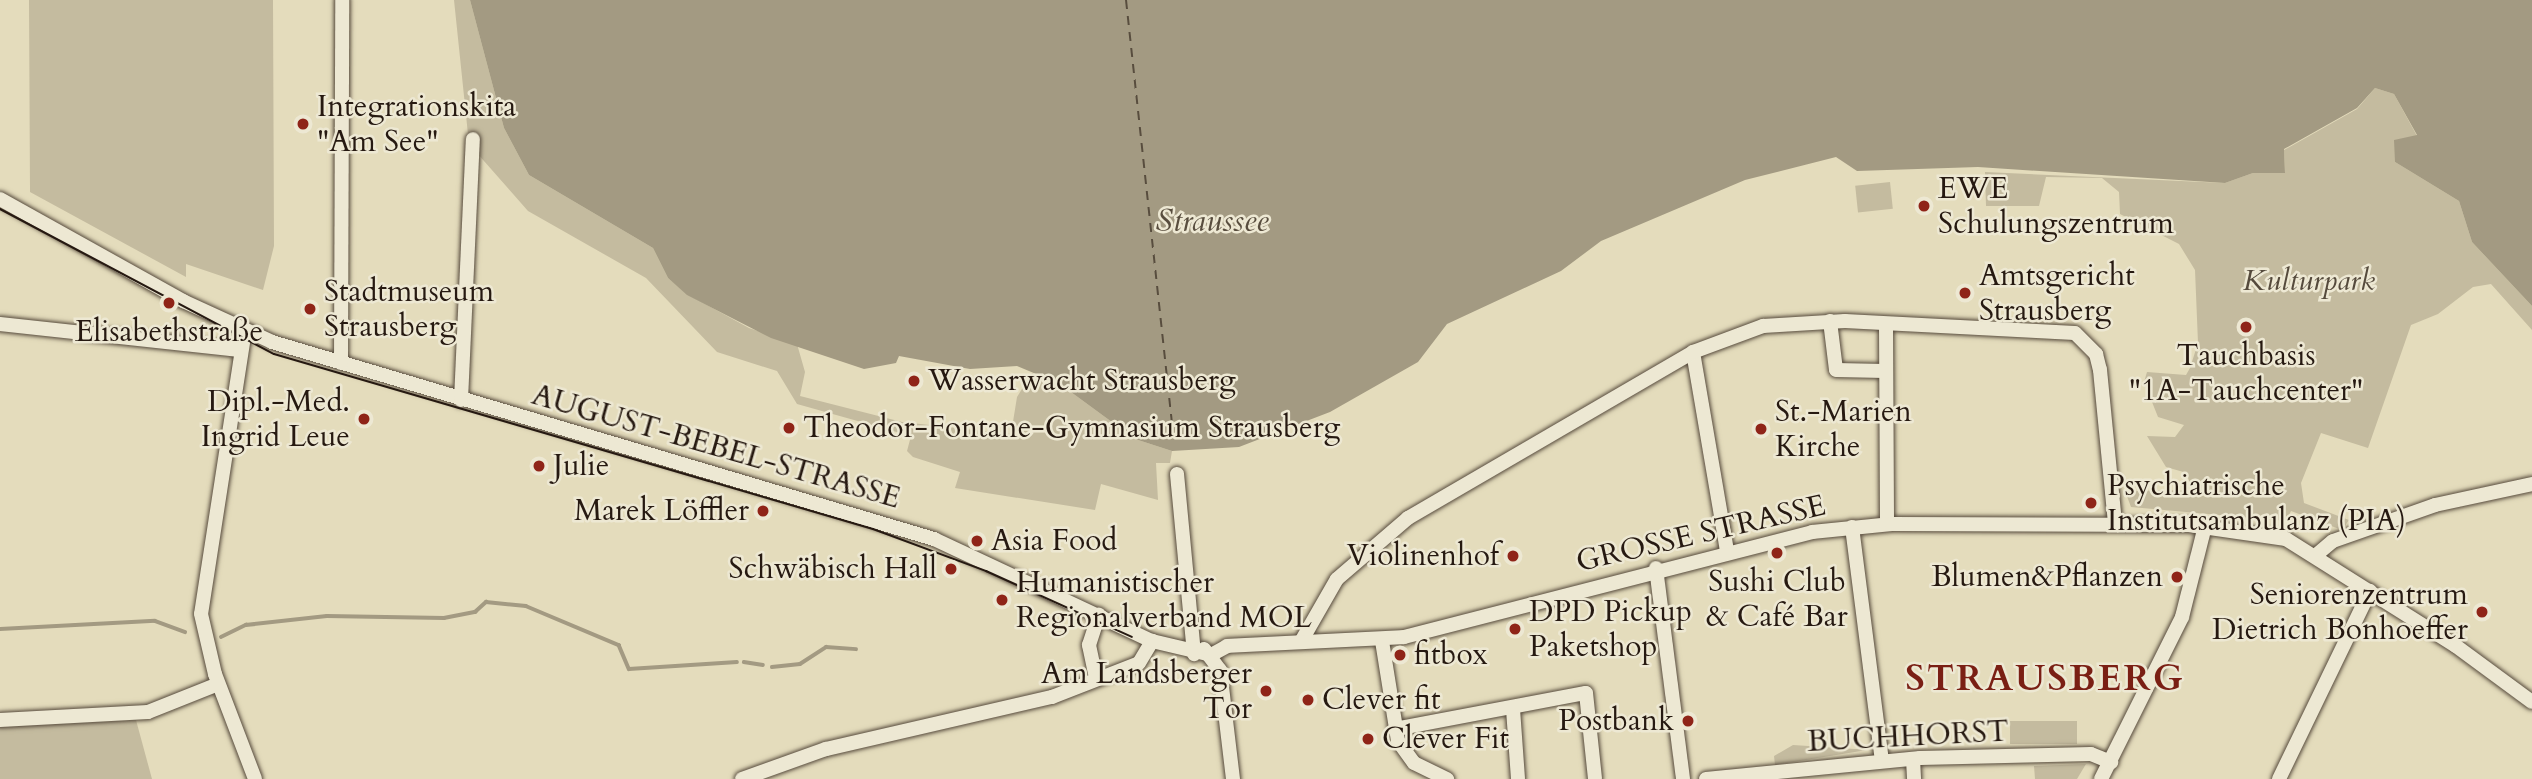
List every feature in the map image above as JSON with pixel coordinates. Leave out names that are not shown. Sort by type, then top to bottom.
[{"type":"street","points":[[341,363],[342,0]]},
{"type":"street","points":[[461,400],[473,139]]},
{"type":"street","name":"AUGUST-BEBEL-STRASSE","points":[[0,199],[245,330],[461,400],[934,539],[1156,642],[1194,649],[1211,656]]},
{"type":"street","points":[[1830,321],[1836,370],[1885,371]]},
{"type":"street","points":[[1303,640],[1331,586],[1408,518],[1693,352],[1763,326],[1845,321],[1886,326],[2045,329],[2085,339],[2096,354],[2103,385],[2115,523]]},
{"type":"street","points":[[0,324],[240,350]]},
{"type":"street","points":[[1886,326],[1887,524]]},
{"type":"street","points":[[245,330],[202,595],[204,636],[218,684],[255,779]]},
{"type":"street","points":[[1693,352],[1718,482],[1727,551]]},
{"type":"street","points":[[1177,474],[1194,649],[1207,667],[1223,705]]},
{"type":"street","points":[[2315,556],[2333,541],[2435,505],[2532,484]]},
{"type":"street","name":"GROSSE STRASSE","points":[[1194,649],[1303,640],[1382,641],[1656,568],[1727,551],[1852,527],[1887,524],[2189,525],[2204,530],[2272,534],[2315,556],[2532,702]]},
{"type":"street","points":[[1852,527],[1882,761]]},
{"type":"street","points":[[2101,779],[2182,617],[2204,530]]},
{"type":"street","points":[[1656,568],[1683,779]]},
{"type":"street","points":[[2279,779],[2370,591]]},
{"type":"street","points":[[1096,678],[1089,645],[1099,615]]},
{"type":"street","points":[[1382,641],[1395,729],[1414,763],[1447,779]]},
{"type":"street","points":[[741,779],[826,749],[1052,697],[1139,663],[1156,642]]},
{"type":"street","name":"GROSSE STRASSE","points":[[1211,656],[1232,646]]},
{"type":"street","points":[[1211,656],[1223,705],[1233,779]]},
{"type":"street","points":[[0,720],[156,711],[218,684]]},
{"type":"street","points":[[1395,729],[1513,709],[1586,693],[1595,779]]},
{"type":"street","points":[[1513,709],[1518,779]]},
{"type":"street","name":"BUCHHORST","points":[[1706,779],[1913,759],[2091,754],[2112,761]]},
{"type":"street","points":[[1913,759],[1914,779]]},
{"type":"green space","points":[[29,0],[273,0],[274,246],[263,290],[186,264],[186,277],[30,192]]},
{"type":"green space","points":[[454,0],[470,0],[504,128],[529,175],[653,248],[668,278],[687,294],[749,328],[797,344],[805,372],[800,396],[902,422],[1011,434],[1017,397],[1032,373],[1060,384],[1135,439],[1172,451],[1170,463],[1156,463],[1158,500],[1101,484],[1095,510],[955,488],[960,472],[913,457],[907,451],[911,436],[797,404],[777,371],[717,352],[646,278],[528,211],[469,144]]},
{"type":"green space","name":"Kulturpark","points":[[2375,88],[2394,94],[2417,136],[2395,162],[2459,201],[2472,242],[2532,306],[2532,330],[2491,284],[2473,287],[2438,314],[2411,325],[2368,448],[2321,433],[2301,483],[2304,503],[2349,520],[2342,530],[2291,511],[2286,521],[2131,507],[2125,491],[2191,490],[2187,473],[2166,467],[2147,436],[2175,437],[2184,425],[2158,417],[2144,382],[2147,372],[2186,375],[2190,368],[2198,343],[2195,270],[2179,244],[2120,214],[2119,192],[2102,178],[2046,177],[2039,206],[1986,206],[1985,172],[2225,183],[2253,173],[2285,172],[2284,150],[2357,109]]},
{"type":"green space","points":[[1890,182],[1893,209],[1858,213],[1855,186]]},
{"type":"green space","points":[[136,720],[152,779],[0,779],[0,727]]},
{"type":"green space","points":[[2010,721],[2077,721],[2077,744],[2010,744]]},
{"type":"green space","points":[[1793,745],[1873,749],[1775,765],[1774,756]]},
{"type":"green space","points":[[2086,764],[2077,779],[2035,779],[2034,766]]},
{"type":"water","name":"Straussee","points":[[470,0],[2532,0],[2532,306],[2472,242],[2459,201],[2395,162],[2394,140],[2417,135],[2394,94],[2375,88],[2357,108],[2284,149],[2285,173],[2253,173],[2225,183],[1978,167],[1857,171],[1836,157],[1745,180],[1601,241],[1561,271],[1447,324],[1418,362],[1330,412],[1239,447],[1172,451],[1135,439],[1060,384],[1017,366],[970,369],[899,356],[896,363],[864,369],[771,338],[687,295],[668,278],[653,248],[529,175],[504,128]]},
{"type":"waterway","points":[[221,637],[246,625],[327,616],[444,618],[475,612],[486,602],[526,606],[619,645],[629,669],[737,662]]},
{"type":"waterway","points":[[0,629],[155,621],[185,632]]},
{"type":"waterway","points":[[772,667],[800,664],[826,647],[856,649]]},
{"type":"waterway","points":[[744,662],[763,665]]},
{"type":"ferry route","points":[[1126,0],[1172,426]]},
{"type":"tram line","points":[[0,209],[274,354],[873,529],[986,571],[1132,637]]},
{"type":"place","name":"Integrationskita \"Am See\"","points":[[303,124]]},
{"type":"place","name":"EWE Schulungszentrum","points":[[1924,206]]},
{"type":"place","name":"Amtsgericht Strausberg","points":[[1965,293]]},
{"type":"place","name":"Elisabethstraße","points":[[169,303]]},
{"type":"place","name":"Stadtmuseum Strausberg","points":[[310,309]]},
{"type":"place","name":"Tauchbasis \"1A-Tauchcenter\"","points":[[2246,327]]},
{"type":"place","name":"Wasserwacht Strausberg","points":[[914,381]]},
{"type":"place","name":"Dipl.-Med. Ingrid Leue","points":[[364,419]]},
{"type":"place","name":"Theodor-Fontane-Gymnasium Strausberg","points":[[789,428]]},
{"type":"place","name":"St.-Marien Kirche","points":[[1761,429]]},
{"type":"place","name":"Julie","points":[[539,466]]},
{"type":"place","name":"Psychiatrische Institutsambulanz (PIA)","points":[[2091,503]]},
{"type":"place","name":"Marek Löffler","points":[[763,511]]},
{"type":"place","name":"Asia Food","points":[[977,541]]},
{"type":"place","name":"Sushi Club & Café Bar","points":[[1777,553]]},
{"type":"place","name":"Violinenhof","points":[[1513,556]]},
{"type":"place","name":"Schwäbisch Hall","points":[[951,569]]},
{"type":"place","name":"Blumen&Pflanzen","points":[[2177,577]]},
{"type":"place","name":"Humanistischer Regionalverband MOL","points":[[1002,600]]},
{"type":"place","name":"Seniorenzentrum Dietrich Bonhoeffer","points":[[2482,612]]},
{"type":"place","name":"DPD Pickup Paketshop","points":[[1515,629]]},
{"type":"place","name":"fitbox","points":[[1400,655]]},
{"type":"place","name":"Am Landsberger Tor","points":[[1266,691]]},
{"type":"place","name":"Clever fit","points":[[1308,700]]},
{"type":"place","name":"Postbank","points":[[1688,721]]},
{"type":"place","name":"Clever Fit","points":[[1368,739]]},
{"type":"district","name":"STRAUSBERG","points":[[2045,678]]}]
